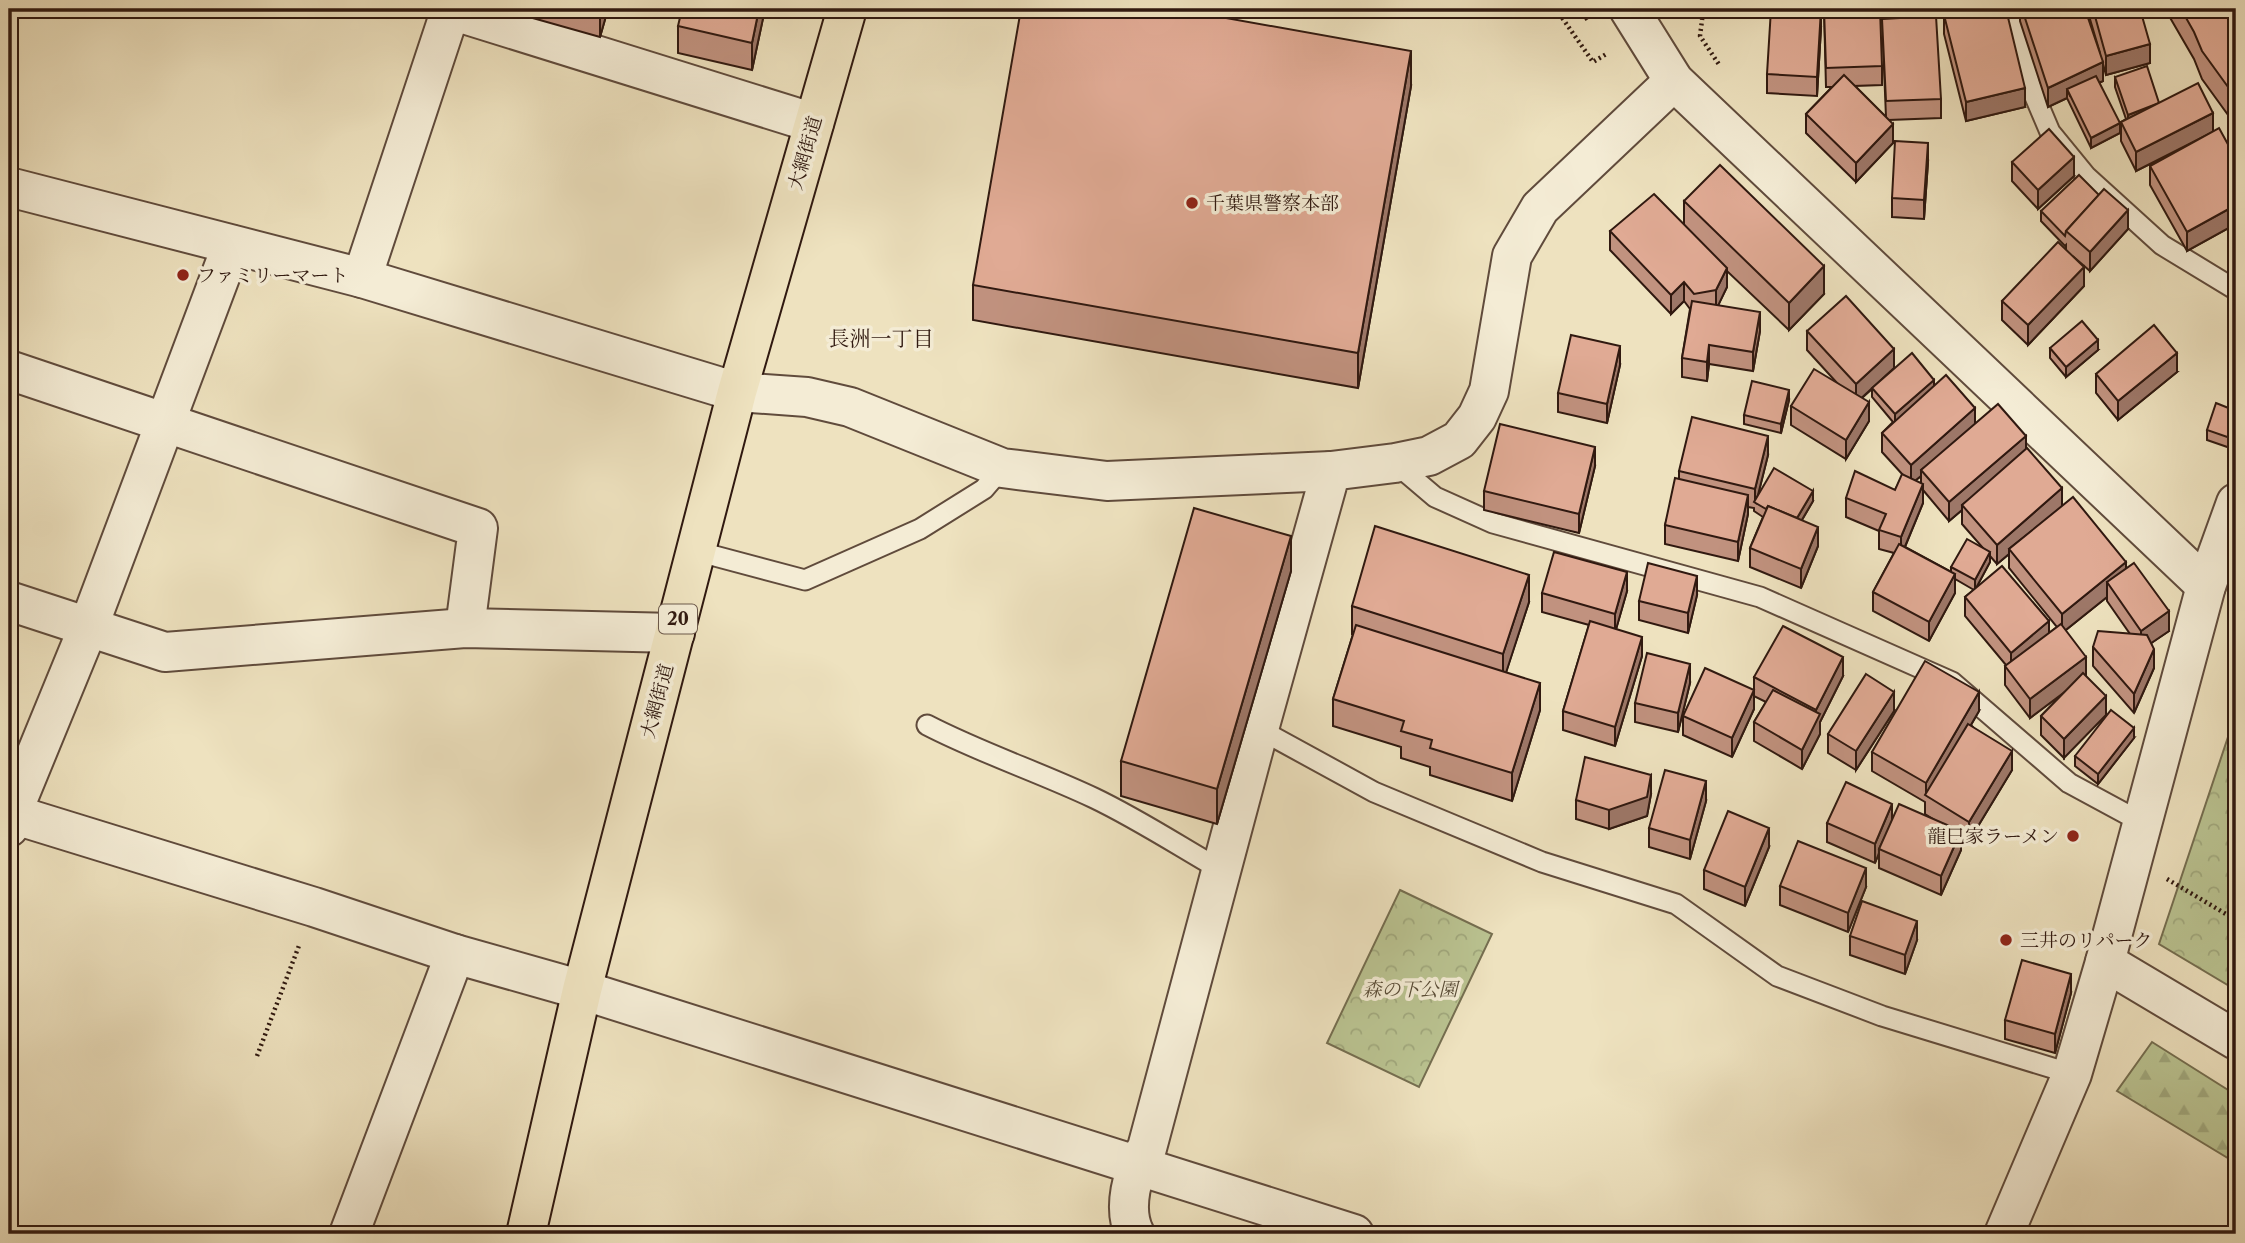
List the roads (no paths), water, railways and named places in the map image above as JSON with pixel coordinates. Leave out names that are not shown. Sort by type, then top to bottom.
[{"type":"main road","name":"大網街道","points":[[526,1234],[582,990],[737,392],[847,9]]},
{"type":"street","points":[[362,278],[450,9],[814,123]]},
{"type":"street","points":[[1629,9],[1674,82],[2206,586]]},
{"type":"street","points":[[9,187],[362,278],[737,392],[807,397],[850,407],[1002,468],[1107,481],[1331,471],[1429,456],[1459,440],[1477,417],[1489,391],[1513,256],[1540,208],[1674,82]]},
{"type":"street","points":[[232,245],[88,628],[10,818],[314,906],[455,954],[582,990],[1354,1234]]},
{"type":"street","points":[[9,370],[478,528],[465,628]]},
{"type":"street","points":[[1135,1234],[1130,1226],[1130,1195],[1136,1165],[1147,1148],[1331,471]]},
{"type":"street","points":[[2004,1234],[2072,1074],[2105,962],[2206,586],[2236,503]]},
{"type":"street","points":[[9,601],[165,652],[465,628],[675,633]]},
{"type":"street","points":[[349,1234],[455,954]]},
{"type":"street","points":[[2105,962],[2236,1040]]},
{"type":"lane","points":[[2012,9],[2030,85],[2050,132],[2086,176],[2162,245],[2236,290]]},
{"type":"lane","points":[[1395,463],[1435,497],[1493,523],[1760,597],[1952,682],[2138,841]]},
{"type":"lane","points":[[696,551],[805,580],[920,529],[984,489],[1002,468]]},
{"type":"lane","points":[[927,725],[970,747],[1096,799],[1221,870]]},
{"type":"lane","points":[[1259,729],[1374,792],[1542,862],[1676,904],[1777,976],[1882,1016],[2072,1074]]},
{"type":"place","name":"千葉県警察本部","points":[[1192,203]]},
{"type":"place","name":"ファミリーマート","points":[[183,275]]},
{"type":"place","name":"龍巳家ラーメン","points":[[2073,836]]},
{"type":"place","name":"三井のリパーク","points":[[2006,940]]},
{"type":"district","name":"長洲一丁目","points":[[881,338]]},
{"type":"park label","name":"森の下公園","points":[[1410,989]]}]
